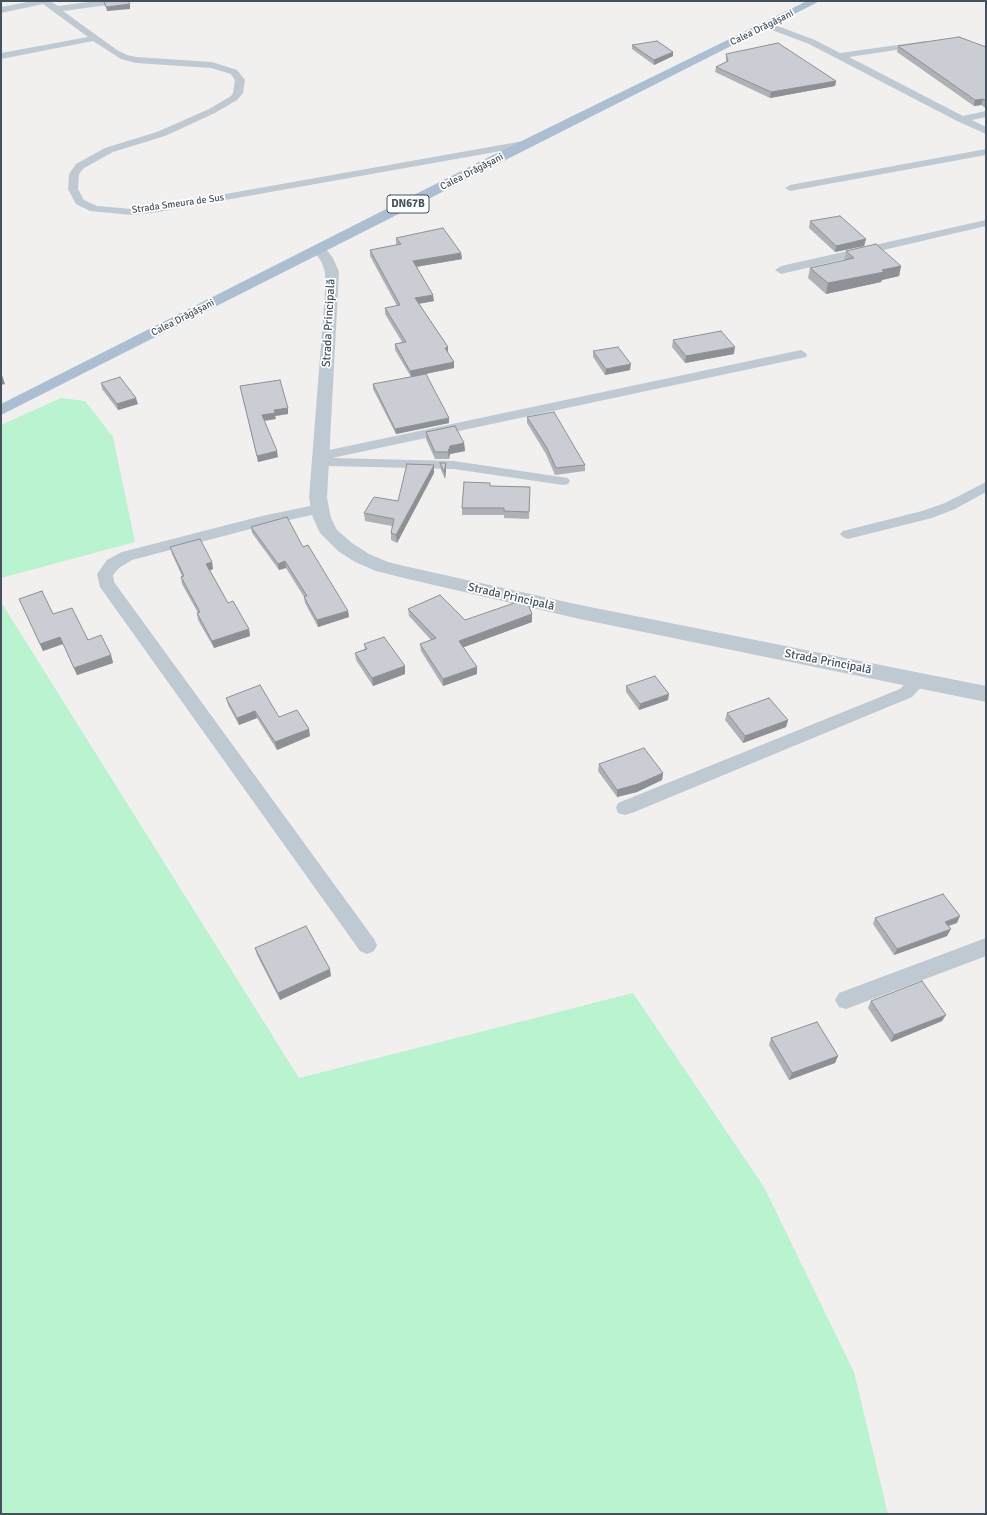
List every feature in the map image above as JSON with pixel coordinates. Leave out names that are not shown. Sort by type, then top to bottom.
[{"type":"main road","name":"Calea Drăgășani","points":[[1,410],[529,143],[815,1]]},
{"type":"street","points":[[1,10],[45,1]]},
{"type":"street","name":"Strada Smeura de Sus","points":[[45,1],[114,52],[136,60],[192,63],[223,68],[234,72],[240,80],[241,87],[234,98],[191,122],[162,134],[109,150],[80,166],[74,174],[73,189],[80,202],[94,209],[132,212],[158,209],[529,143]]},
{"type":"street","points":[[56,9],[115,1]]},
{"type":"street","points":[[767,25],[812,42],[986,131]]},
{"type":"street","points":[[1,56],[95,38]]},
{"type":"street","points":[[838,56],[933,41]]},
{"type":"street","points":[[961,119],[986,114]]},
{"type":"street","points":[[790,188],[986,152]]},
{"type":"street","points":[[781,270],[986,223]]},
{"type":"street","name":"Strada Principală","points":[[319,249],[328,261],[332,272],[332,293],[319,459],[318,498],[320,509],[329,533],[345,547],[362,558],[383,567],[580,612],[986,694]]},
{"type":"street","points":[[319,459],[801,354]]},
{"type":"street","points":[[319,459],[454,466],[563,481]]},
{"type":"street","points":[[848,534],[927,515],[950,506],[986,486]]},
{"type":"street","points":[[320,509],[262,521],[127,556],[113,564],[105,574],[106,583],[367,945]]},
{"type":"street","points":[[625,808],[906,693],[918,680]]},
{"type":"street","points":[[846,1000],[986,947]]},
{"type":"green space","points":[[61,398],[85,401],[113,437],[135,542],[1,578],[1,425]]},
{"type":"green space","points":[[1,602],[299,1078],[633,993],[764,1187],[854,1372],[888,1514],[1,1514]]},
{"type":"building","points":[[128,1],[130,4],[106,7],[104,2]]},
{"type":"building","points":[[959,37],[986,47],[986,101],[983,99],[975,100],[898,46]]},
{"type":"building","points":[[657,41],[673,52],[654,60],[632,45]]},
{"type":"building","points":[[778,43],[836,81],[771,92],[716,67],[728,61],[726,54]]},
{"type":"building","points":[[840,216],[866,239],[836,246],[810,221]]},
{"type":"building","points":[[443,228],[461,253],[413,261],[433,295],[415,298],[448,347],[445,348],[454,362],[410,371],[395,344],[406,342],[385,308],[400,305],[370,250],[401,244],[396,238]]},
{"type":"building","points":[[876,244],[901,266],[882,270],[884,272],[828,283],[810,268],[854,258],[846,251]]},
{"type":"building","points":[[721,331],[735,347],[686,356],[673,340]]},
{"type":"building","points":[[618,347],[631,364],[606,369],[593,351]]},
{"type":"building","points":[[426,374],[449,418],[395,429],[373,384]]},
{"type":"building","points":[[120,377],[136,398],[117,404],[101,383]]},
{"type":"building","points":[[280,380],[288,408],[274,410],[275,413],[262,415],[277,451],[257,456],[240,386]]},
{"type":"building","points":[[554,412],[585,465],[556,468],[547,448],[527,417]]},
{"type":"building","points":[[455,426],[464,443],[450,446],[448,452],[435,452],[426,432]]},
{"type":"building","points":[[440,463],[446,463],[444,472]]},
{"type":"building","points":[[407,464],[434,465],[396,535],[391,533],[394,519],[364,513],[374,497],[398,501]]},
{"type":"building","points":[[464,482],[490,483],[490,486],[530,487],[529,512],[504,511],[504,508],[462,508]]},
{"type":"building","points":[[287,517],[303,547],[308,545],[348,611],[317,620],[304,597],[307,596],[285,561],[278,564],[251,527]]},
{"type":"building","points":[[200,539],[212,562],[206,564],[228,603],[233,601],[249,629],[212,641],[197,613],[200,612],[181,577],[184,576],[170,547]]},
{"type":"building","points":[[42,591],[53,614],[72,608],[88,640],[101,635],[111,655],[74,668],[60,637],[40,644],[19,599]]},
{"type":"building","points":[[440,595],[465,620],[523,600],[527,601],[532,614],[459,641],[477,667],[443,679],[420,644],[436,638],[408,609]]},
{"type":"building","points":[[384,637],[405,666],[372,678],[355,653],[367,649],[364,644]]},
{"type":"building","points":[[655,676],[669,694],[640,704],[626,686]]},
{"type":"building","points":[[260,685],[279,717],[297,710],[309,729],[275,742],[255,711],[237,718],[226,698]]},
{"type":"building","points":[[769,698],[788,720],[745,736],[727,713]]},
{"type":"building","points":[[644,748],[663,773],[638,784],[617,790],[599,764]]},
{"type":"building","points":[[943,894],[960,916],[945,922],[951,929],[897,949],[875,918]]},
{"type":"building","points":[[306,926],[330,969],[278,993],[255,948]]},
{"type":"building","points":[[922,981],[946,1015],[894,1035],[871,1001]]},
{"type":"building","points":[[817,1022],[838,1056],[792,1073],[771,1038]]}]
